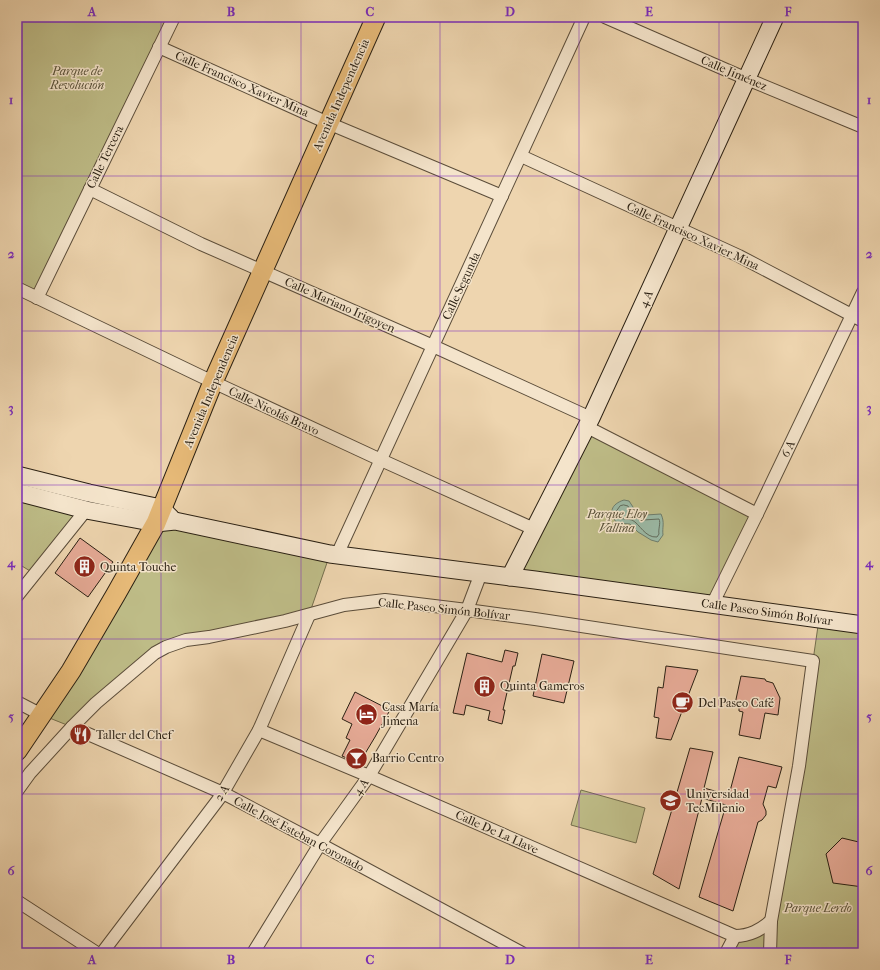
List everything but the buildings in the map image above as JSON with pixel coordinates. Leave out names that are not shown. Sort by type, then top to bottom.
[{"type":"main road","name":"Avenida Independencia","points":[[17,750],[75,664],[164,517],[214,382],[376,17]]},
{"type":"main road","name":"4 A","points":[[510,577],[589,422],[775,17]]},
{"type":"main road","name":"Calle Paseo Simón Bolívar","points":[[17,475],[89,493],[164,517],[337,555],[863,625]]},
{"type":"main road","name":"Calle Paseo Simón Bolívar","points":[[17,492],[86,510],[164,517]]},
{"type":"street","name":"Calle Tercera","points":[[37,298],[174,17]]},
{"type":"street","name":"Calle Segunda","points":[[337,555],[584,17]]},
{"type":"street","name":"Calle Jiménez","points":[[605,17],[747,79],[863,127]]},
{"type":"street","name":"Calle Francisco Xavier Mina","points":[[159,47],[328,123],[502,196]]},
{"type":"street","name":"Calle Francisco Xavier Mina","points":[[521,156],[739,256],[863,321]]},
{"type":"street","name":"Calle Mariano Irigoyen","points":[[90,189],[201,244],[433,346],[589,422],[757,514]]},
{"type":"street","name":"Calle Nicolás Bravo","points":[[17,288],[381,460],[534,529]]},
{"type":"street","name":"6 A","points":[[712,605],[863,292]]},
{"type":"street","points":[[17,596],[86,510]]},
{"type":"street","name":"4 A","points":[[253,953],[320,844],[369,776],[467,610],[481,573]]},
{"type":"street","name":"Calle Paseo Simón Bolívar","points":[[17,791],[30,773],[72,727],[155,653],[166,647],[186,640],[209,637],[285,621],[344,605],[385,600],[542,620],[813,662],[799,766],[771,921]]},
{"type":"street","name":"2 A","points":[[102,953],[223,793],[258,730],[308,615]]},
{"type":"street","points":[[17,702],[42,715]]},
{"type":"street","name":"Calle José Esteban Coronado","points":[[72,727],[223,793],[522,953]]},
{"type":"street","name":"Calle De La Llave","points":[[258,730],[369,776],[735,936]]},
{"type":"street","points":[[17,901],[97,953]]},
{"type":"street","points":[[726,953],[735,936],[750,934],[759,930],[771,921]]},
{"type":"street","points":[[770,953],[771,921]]},
{"type":"green space","name":"Parque de Revolución","points":[[17,17],[173,17],[37,298],[17,288]]},
{"type":"green space","name":"Parque Eloy Vallina","points":[[587,427],[757,514],[712,605],[510,577]]},
{"type":"green space","points":[[17,492],[86,510],[35,574],[17,563]]},
{"type":"green space","points":[[156,523],[330,554],[309,615],[169,646],[72,727],[42,715]]},
{"type":"green space","name":"Parque Lerdo","points":[[819,619],[863,625],[863,953],[726,953],[735,936],[771,921],[794,792]]},
{"type":"green space","points":[[581,790],[645,808],[636,843],[571,825]]},
{"type":"water","points":[[624,500],[629,501],[635,513],[643,516],[661,514],[663,522],[663,535],[658,542],[651,540],[638,532],[630,524],[617,523],[612,516],[612,509],[616,504]]},
{"type":"place","name":"Quinta Touche","points":[[84,567]]},
{"type":"place","name":"Quinta Gameros","points":[[484,686]]},
{"type":"place","name":"Del Paseo Café","points":[[682,703]]},
{"type":"place","name":"Casa María Jimena","points":[[366,714]]},
{"type":"place","name":"Taller del Chef","points":[[80,735]]},
{"type":"place","name":"Barrio Centro","points":[[356,758]]},
{"type":"place","name":"Universidad TecMilenio","points":[[671,801]]}]
